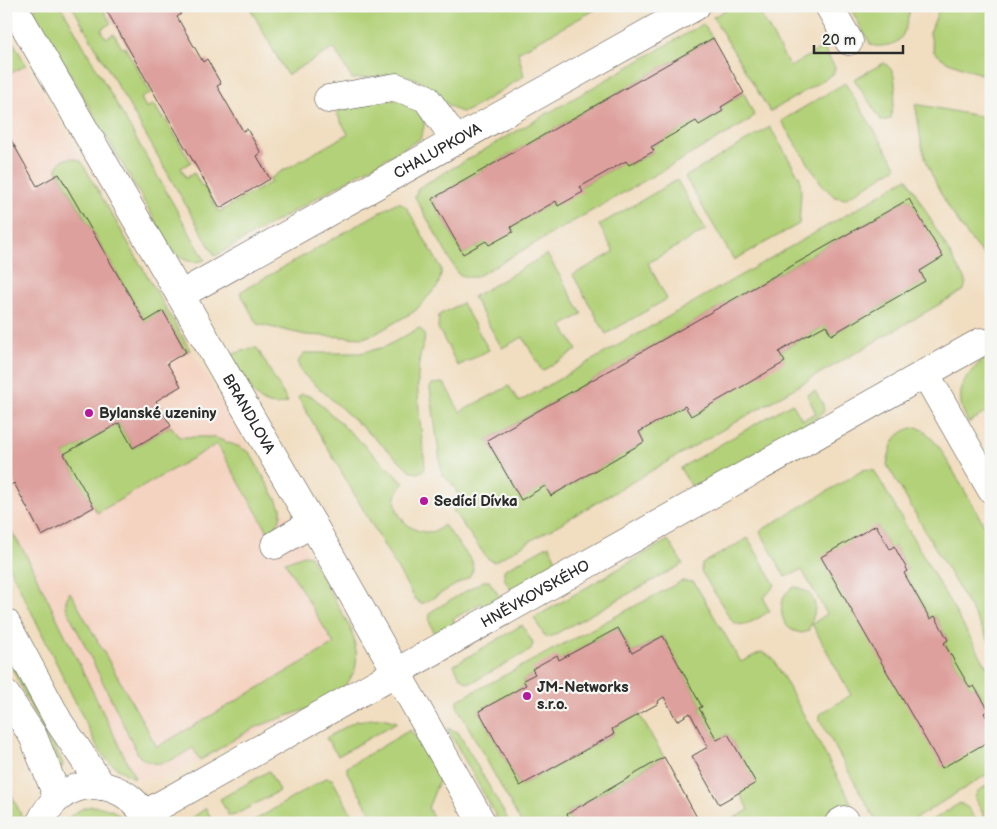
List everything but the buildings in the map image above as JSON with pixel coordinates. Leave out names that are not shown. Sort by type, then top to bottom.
[{"type":"street","name":"BRANDLOVA","points":[[12,6],[312,523],[482,823]]},
{"type":"street","name":"CHALUPKOVA","points":[[180,295],[696,6]]},
{"type":"street","points":[[829,6],[849,41]]},
{"type":"street","points":[[328,99],[396,87],[426,98],[456,140]]},
{"type":"street","name":"HNĚVKOVSKÉHO","points":[[147,818],[396,672],[981,342]]},
{"type":"street","points":[[925,373],[991,489]]},
{"type":"street","points":[[275,545],[312,523]]},
{"type":"street","points":[[6,623],[59,722],[102,786]]},
{"type":"street","points":[[6,695],[33,736],[58,798]]},
{"type":"street","points":[[40,823],[46,810],[58,798],[72,790],[87,786],[102,786],[115,789],[127,795],[137,803],[147,818]]},
{"type":"shaded area","points":[[6,30],[310,556],[351,629],[355,642],[356,657],[353,674],[319,704],[224,747],[173,775],[163,778],[135,778],[26,555],[6,523]]},
{"type":"green space","points":[[39,6],[61,6],[205,260],[189,261],[174,253],[33,10]]},
{"type":"green space","points":[[72,6],[101,6],[111,23],[101,29],[106,38],[114,34],[122,48],[125,47],[151,93],[141,98],[146,108],[154,104],[191,162],[181,168],[186,178],[194,173],[219,212],[271,182],[270,179],[277,174],[348,134],[336,112],[382,99],[412,102],[424,123],[420,139],[215,256]]},
{"type":"green space","points":[[249,6],[602,6],[518,52],[524,76],[473,108],[462,112],[451,107],[424,84],[411,77],[390,75],[352,79],[334,48],[287,75]]},
{"type":"green space","points":[[733,6],[756,6],[790,67],[820,49],[825,50],[835,68],[833,74],[770,112],[713,17]]},
{"type":"green space","points":[[849,6],[911,6],[905,30],[899,40],[888,45],[877,46],[871,45]]},
{"type":"green space","points":[[940,6],[991,6],[991,78],[946,61],[934,52],[930,33]]},
{"type":"green space","points":[[703,24],[713,38],[432,199],[463,254],[626,161],[629,165],[653,152],[651,147],[696,121],[699,125],[723,111],[721,107],[744,93],[754,115],[749,121],[476,277],[458,274],[415,197],[418,188]]},
{"type":"green space","points":[[10,36],[26,65],[6,76],[6,38]]},
{"type":"green space","points":[[884,63],[893,73],[895,88],[891,118],[881,120],[854,79]]},
{"type":"green space","points":[[845,83],[897,167],[845,199],[835,197],[823,186],[781,121]]},
{"type":"green space","points":[[915,104],[989,118],[991,124],[991,262],[961,226],[935,182],[922,148]]},
{"type":"green space","points":[[770,127],[800,178],[799,224],[734,260],[685,177]]},
{"type":"green space","points":[[72,158],[81,161],[190,350],[186,352],[163,311],[145,322],[57,170],[58,164]]},
{"type":"green space","points":[[907,178],[966,282],[964,290],[494,562],[487,558],[453,511],[458,501],[458,496],[454,486],[442,475],[430,388],[432,384],[444,383],[460,412],[509,386],[519,402],[853,211]],"holes":[[[909,199],[942,257],[920,271],[925,281],[831,335],[826,325],[779,352],[784,361],[691,416],[685,406],[639,432],[644,442],[551,496],[545,486],[521,499],[487,440]]]},
{"type":"green space","points":[[677,180],[706,230],[648,263],[667,299],[606,334],[573,275],[614,252],[599,225]]},
{"type":"green space","points":[[396,203],[401,203],[407,208],[441,268],[438,286],[415,311],[375,334],[363,338],[306,335],[257,324],[240,292]]},
{"type":"green space","points":[[547,254],[582,314],[562,326],[577,350],[542,371],[523,337],[502,348],[473,297]]},
{"type":"green space","points":[[462,303],[489,350],[458,366],[438,328],[439,315]]},
{"type":"green space","points":[[419,328],[424,333],[419,365],[418,394],[425,467],[423,471],[417,473],[412,472],[300,371],[298,362],[304,353],[360,353],[385,347]]},
{"type":"green space","points":[[251,348],[257,348],[288,402],[277,405],[268,404],[252,392],[231,355]]},
{"type":"green space","points":[[991,354],[991,409],[968,423],[961,403],[962,387],[973,369]]},
{"type":"green space","points":[[815,391],[823,404],[824,411],[817,418],[694,488],[691,486],[680,468],[792,403],[802,420],[816,413],[807,395]]},
{"type":"green space","points":[[302,394],[313,397],[404,483],[397,493],[396,503],[398,512],[403,520],[418,531],[436,530],[444,525],[472,561],[473,570],[469,577],[426,602],[421,604],[415,599],[298,397]]},
{"type":"green space","points":[[119,423],[133,448],[171,426],[179,437],[213,437],[240,447],[250,453],[281,508],[281,516],[278,522],[268,532],[217,444],[97,513],[64,454]]},
{"type":"green space","points":[[917,427],[925,431],[940,448],[991,537],[991,644],[887,465],[894,440],[903,432]]},
{"type":"green space","points":[[865,469],[874,470],[991,674],[991,724],[984,713],[988,710],[975,686],[970,688],[944,643],[948,640],[935,616],[930,619],[904,573],[908,570],[895,546],[890,549],[877,526],[822,557],[991,740],[991,772],[908,823],[877,823],[820,720],[820,714],[851,695],[812,624],[827,614],[802,570],[785,577],[760,531]]},
{"type":"green space","points":[[6,523],[26,555],[135,778],[113,765],[104,757],[97,746],[6,560]]},
{"type":"green space","points":[[748,538],[775,585],[764,598],[770,611],[746,624],[736,624],[732,621],[701,571],[702,564]]},
{"type":"green space","points":[[668,540],[683,564],[548,638],[544,635],[534,618]]},
{"type":"green space","points":[[549,545],[558,564],[557,567],[513,593],[504,578],[504,570]]},
{"type":"green space","points":[[304,555],[310,556],[351,629],[356,663],[353,674],[345,685],[335,694],[310,708],[257,727],[200,760],[193,748],[173,759],[160,763],[146,761],[139,756],[66,607],[66,600],[70,592],[157,747],[334,644],[285,562]]},
{"type":"green space","points":[[483,581],[489,581],[502,600],[484,609],[481,603],[453,619],[456,626],[436,635],[429,621],[432,611]]},
{"type":"green space","points":[[682,581],[694,582],[741,662],[761,652],[774,660],[851,802],[815,823],[730,823],[729,821],[749,810],[739,792],[755,782],[728,734],[717,740],[699,708],[702,707],[663,636],[632,653],[618,628],[559,660],[557,656],[535,674],[523,680],[526,685],[479,711],[520,786],[614,734],[612,729],[639,714],[664,757],[567,813],[572,823],[521,823],[457,706],[458,700]]},
{"type":"green space","points":[[796,587],[810,595],[815,605],[815,611],[808,631],[802,633],[788,627],[782,617],[781,610],[786,593]]},
{"type":"green space","points":[[522,625],[533,643],[531,650],[471,683],[463,679],[454,665]]},
{"type":"green space","points":[[6,642],[63,764],[62,768],[59,766],[6,655]]},
{"type":"green space","points":[[382,718],[397,722],[338,756],[326,738],[356,721]]},
{"type":"green space","points":[[447,728],[458,732],[510,823],[500,823]]},
{"type":"green space","points":[[410,730],[418,739],[440,778],[428,808],[436,823],[376,823],[347,772],[347,767]]},
{"type":"green space","points":[[269,771],[279,791],[235,815],[229,816],[220,799]]},
{"type":"green space","points":[[326,778],[332,779],[352,815],[352,818],[345,823],[250,823]]},
{"type":"green space","points":[[6,783],[24,821],[24,823],[6,823]]},
{"type":"green space","points":[[991,784],[991,823],[988,823],[975,796],[978,791]]},
{"type":"green space","points":[[960,803],[968,808],[978,823],[972,821],[969,823],[928,823]]},
{"type":"green space","points":[[91,806],[111,810],[126,823],[64,823],[76,812]]},
{"type":"green space","points":[[206,808],[213,823],[185,823]]},
{"type":"place","name":"Bylanské uzeniny","points":[[89,413]]},
{"type":"place","name":"Sedící Dívka","points":[[424,501]]},
{"type":"place","name":"JM-Networks s.r.o.","points":[[527,696]]}]
